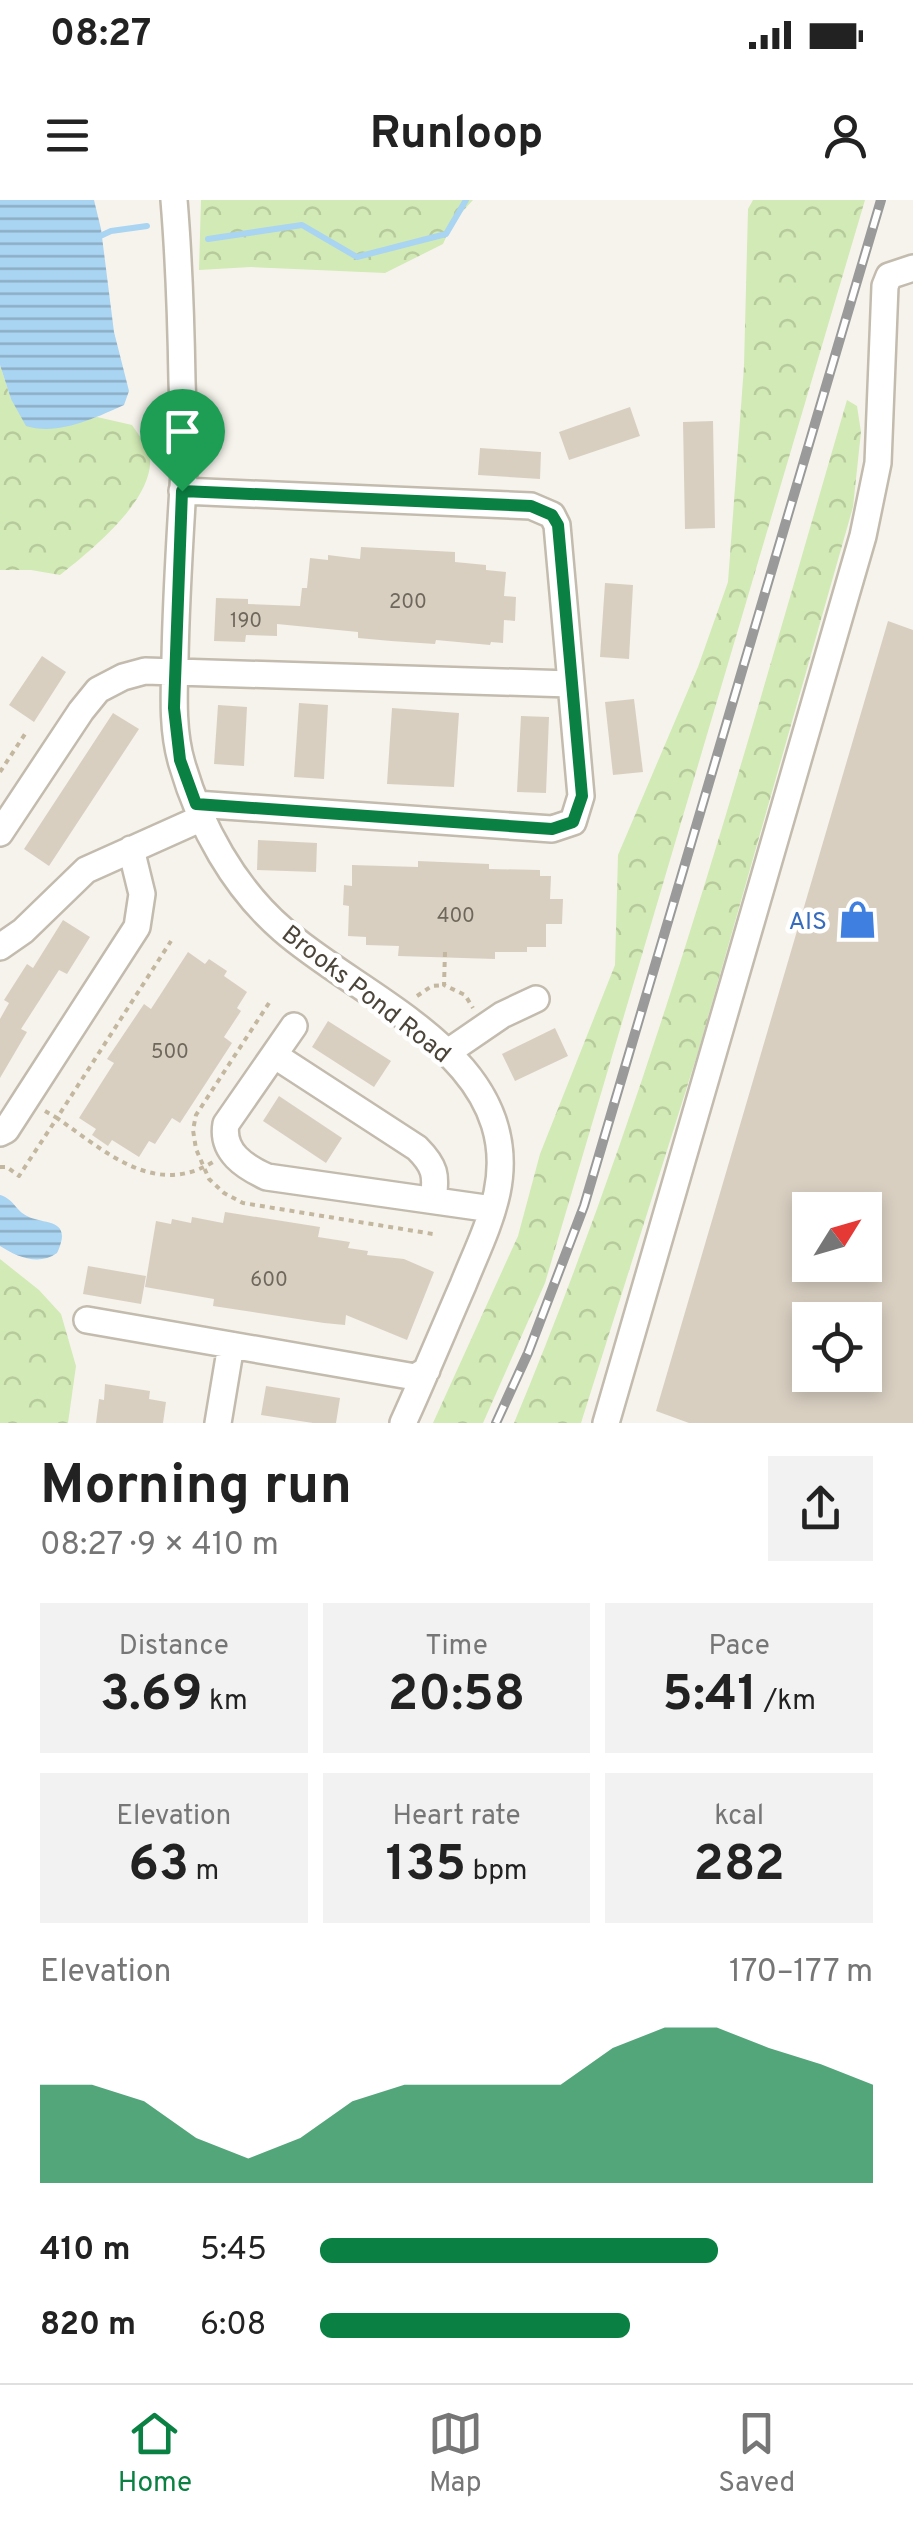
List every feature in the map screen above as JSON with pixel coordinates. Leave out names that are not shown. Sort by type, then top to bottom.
[{"type":"street","name":"Brooks Pond Road","points":[[174,200],[180,263],[182,491],[174,708],[180,760],[199,811],[245,890],[283,930],[448,1052],[484,1096],[494,1123],[500,1158],[492,1209],[402,1423]]},
{"type":"street","points":[[606,1423],[864,536],[878,463],[886,286],[889,276],[913,268]]},
{"type":"street","points":[[0,947],[23,931],[86,870],[199,811],[552,829],[573,822],[582,796],[558,525],[552,515],[531,506],[182,491]]},
{"type":"street","points":[[0,833],[98,690],[145,671],[570,684]]},
{"type":"street","points":[[0,1132],[6,1130],[137,927],[142,894],[130,849]]},
{"type":"street","points":[[448,1052],[502,1015],[536,999]]},
{"type":"street","points":[[294,1026],[226,1124],[224,1135],[230,1150],[250,1169],[267,1177],[492,1209]]},
{"type":"street","points":[[274,1054],[417,1148],[432,1162],[436,1176],[433,1200]]},
{"type":"street","points":[[87,1320],[415,1377],[427,1370]]},
{"type":"street","points":[[218,1423],[230,1345]]},
{"type":"path","points":[[0,772],[27,731]]},
{"type":"path","points":[[0,1167],[19,1176],[172,941]]},
{"type":"path","points":[[444,985],[445,952]]},
{"type":"path","points":[[412,1000],[432,986],[444,985],[464,995],[479,1016]]},
{"type":"path","points":[[57,1118],[133,1170],[152,1175],[202,1169],[222,1157]]},
{"type":"green space","points":[[201,200],[473,200],[453,222],[443,244],[385,273],[251,267],[199,270]]},
{"type":"green space","points":[[753,200],[865,200],[545,1283],[483,1423],[433,1423],[518,1236],[540,1154],[615,965],[618,855],[698,667],[728,582],[744,366],[748,209]]},
{"type":"green space","points":[[0,365],[11,399],[66,426],[97,417],[132,425],[149,452],[150,469],[133,504],[104,538],[60,575],[0,570]]},
{"type":"green space","points":[[847,400],[857,406],[861,432],[853,507],[698,1052],[581,1423],[514,1423],[564,1298],[654,1045]]},
{"type":"green space","points":[[0,1259],[39,1290],[61,1314],[76,1366],[68,1423],[0,1423]]},
{"type":"water","points":[[0,200],[94,200],[114,332],[129,391],[124,405],[63,427],[26,426],[11,399],[0,365]]},
{"type":"water","points":[[0,1195],[27,1216],[59,1228],[62,1233],[57,1253],[43,1259],[28,1258],[0,1246]]},
{"type":"building","points":[[630,407],[640,436],[569,460],[559,432]]},
{"type":"building","points":[[713,421],[715,528],[685,529],[683,422]]},
{"type":"building","points":[[480,448],[541,452],[540,479],[478,475]]},
{"type":"building","points":[[361,547],[455,552],[455,562],[486,565],[486,570],[506,572],[504,596],[516,597],[515,621],[504,620],[503,643],[391,641],[358,638],[358,632],[277,624],[277,636],[246,635],[245,642],[214,641],[216,598],[300,606],[302,588],[307,588],[310,558],[328,560],[328,555],[360,559]]},
{"type":"building","points":[[605,583],[633,585],[629,659],[600,657]]},
{"type":"building","name":"AIS","points":[[888,621],[913,630],[913,1423],[689,1423],[656,1411]]},
{"type":"building","points":[[42,656],[66,672],[34,722],[9,705]]},
{"type":"building","points":[[634,699],[643,772],[613,775],[605,702]]},
{"type":"building","points":[[299,703],[328,705],[324,779],[294,777]]},
{"type":"building","points":[[218,705],[247,707],[244,766],[214,764]]},
{"type":"building","points":[[392,708],[459,713],[454,787],[387,784]]},
{"type":"building","points":[[113,713],[139,729],[49,866],[24,849]]},
{"type":"building","points":[[521,716],[549,717],[546,793],[517,792]]},
{"type":"building","points":[[258,840],[317,843],[316,872],[257,870]]},
{"type":"building","points":[[418,861],[540,870],[540,876],[551,876],[550,899],[563,899],[562,924],[546,924],[546,947],[527,947],[527,952],[495,952],[495,959],[398,956],[399,946],[366,945],[366,937],[348,936],[349,906],[343,905],[344,885],[352,886],[352,865],[418,867]]},
{"type":"building","points":[[63,920],[90,937],[67,974],[59,970],[21,1029],[27,1032],[0,1078],[0,1019],[9,1003],[4,1000],[27,964],[33,968]]},
{"type":"building","points":[[188,952],[205,964],[209,959],[227,971],[224,976],[247,992],[237,1008],[241,1011],[224,1037],[232,1043],[180,1123],[172,1118],[155,1144],[149,1141],[139,1157],[112,1140],[108,1146],[92,1135],[96,1129],[79,1118],[114,1063],[107,1059],[144,1004],[151,1009]]},
{"type":"building","points":[[328,1021],[391,1061],[374,1087],[312,1047]]},
{"type":"building","points":[[555,1028],[568,1056],[515,1081],[502,1054]]},
{"type":"building","points":[[279,1096],[342,1138],[326,1163],[263,1121]]},
{"type":"building","points":[[225,1212],[320,1227],[318,1237],[350,1242],[348,1248],[368,1251],[367,1255],[404,1259],[434,1272],[407,1340],[346,1315],[345,1325],[324,1323],[213,1306],[214,1299],[145,1287],[156,1221],[191,1223],[192,1217],[223,1223]]},
{"type":"building","points":[[88,1266],[146,1276],[141,1304],[83,1294]]},
{"type":"building","points":[[105,1384],[150,1391],[149,1399],[166,1402],[163,1423],[96,1423]]},
{"type":"building","points":[[266,1386],[340,1398],[336,1423],[261,1415]]},
{"type":"waterway","points":[[208,239],[302,225],[357,257],[446,234],[466,200]]},
{"type":"waterway","points":[[98,237],[111,231],[147,226]]},
{"type":"railway","points":[[496,1423],[528,1353],[584,1206],[881,200]]},
{"type":"place","name":"AIS","points":[[857,920]]},
{"type":"route","points":[[182,491],[531,506],[552,515],[558,525],[582,796],[573,822],[552,829],[196,804],[180,760],[174,708],[182,491]]}]
